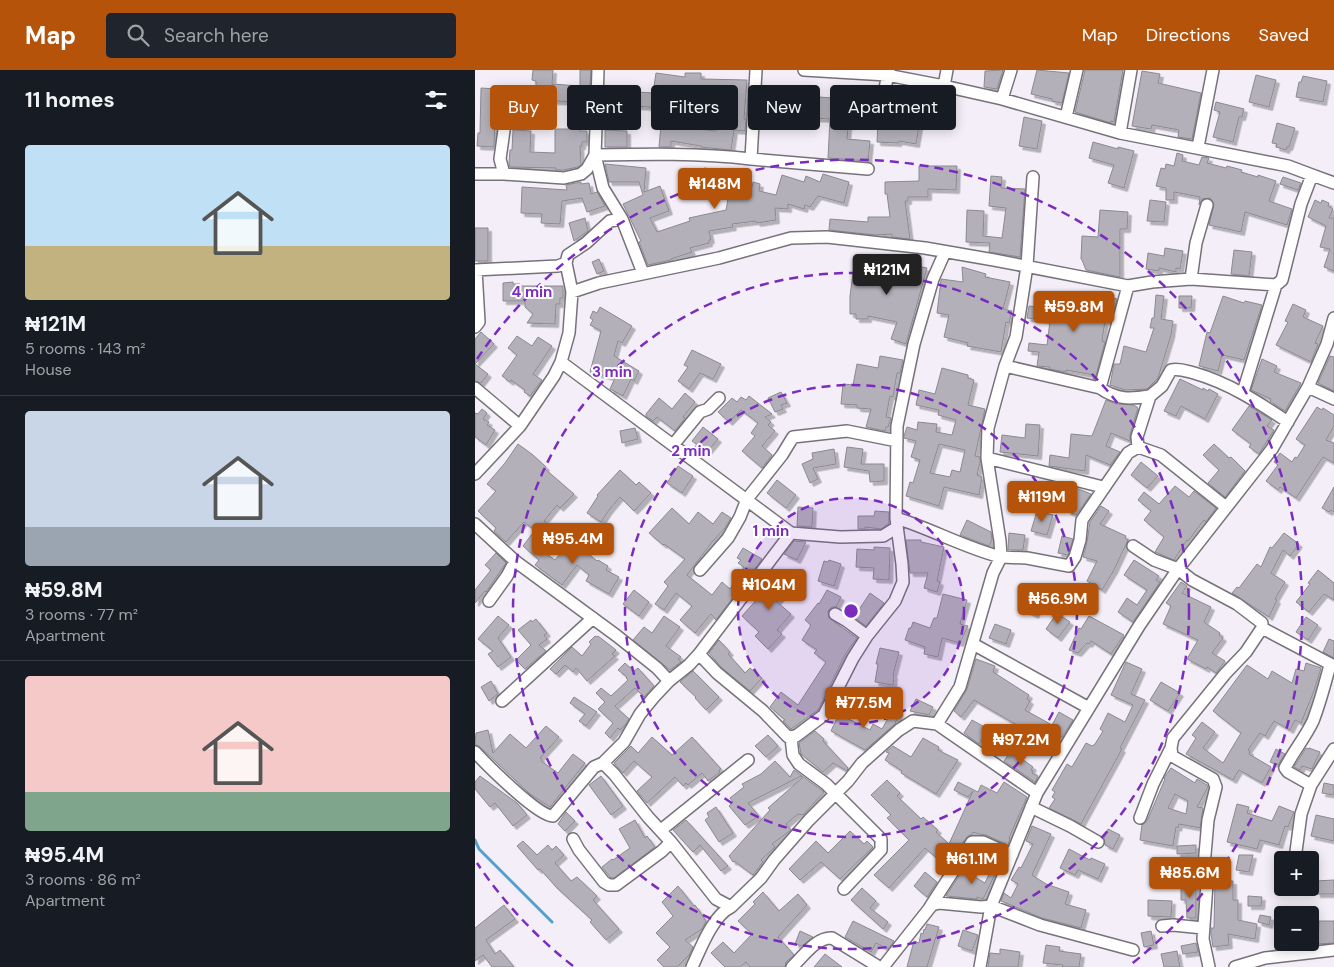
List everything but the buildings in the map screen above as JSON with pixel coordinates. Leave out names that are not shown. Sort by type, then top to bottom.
[{"type":"street","points":[[598,70],[595,155],[603,188],[622,219],[643,273]]},
{"type":"street","points":[[751,160],[756,70]]},
{"type":"street","points":[[803,70],[888,73],[940,85]]},
{"type":"street","points":[[944,85],[947,70]]},
{"type":"street","points":[[1002,99],[1011,70]]},
{"type":"street","points":[[1066,117],[1077,70]]},
{"type":"street","points":[[1120,133],[1131,70]]},
{"type":"street","points":[[1198,147],[1213,70]]},
{"type":"street","points":[[956,89],[1002,99],[1120,133],[1288,166],[1334,183]]},
{"type":"street","points":[[504,130],[500,159],[504,174]]},
{"type":"street","points":[[595,155],[676,156],[696,154],[868,169]]},
{"type":"street","points":[[475,174],[564,178],[581,174],[587,169],[595,155]]},
{"type":"street","points":[[1243,392],[1276,285],[1282,280],[1301,204],[1312,175]]},
{"type":"street","points":[[937,724],[961,687],[993,572],[1001,557],[987,458],[988,428],[1005,366],[1016,336],[1027,266],[1033,177]]},
{"type":"street","points":[[1191,278],[1196,243],[1207,205]]},
{"type":"street","points":[[475,474],[520,426],[554,376],[561,362],[569,333],[572,292],[566,263],[568,255],[586,243],[610,221],[622,219]]},
{"type":"street","points":[[572,292],[599,283],[719,258],[791,238],[827,237],[925,248],[1128,286],[1191,278],[1276,285]]},
{"type":"street","points":[[791,738],[824,715],[853,658],[867,636],[895,601],[903,582],[896,523],[897,426],[914,344],[933,279],[945,252]]},
{"type":"street","points":[[475,327],[479,322],[475,270],[558,266],[566,263]]},
{"type":"street","points":[[1100,388],[1128,286]]},
{"type":"street","points":[[980,967],[991,906],[1037,793],[1139,626],[1178,568],[1272,449],[1308,387],[1327,344],[1334,321]]},
{"type":"street","points":[[561,362],[791,533],[841,537],[883,536],[896,523]]},
{"type":"street","points":[[1005,366],[1100,388],[1107,393],[1127,399],[1149,396],[1162,386],[1171,370],[1177,368],[1212,378],[1243,392],[1288,422]]},
{"type":"street","points":[[1308,387],[1334,399]]},
{"type":"street","points":[[475,388],[520,426]]},
{"type":"street","points":[[1138,447],[1137,438],[1149,396]]},
{"type":"street","points":[[673,445],[701,412],[708,409],[719,398]]},
{"type":"street","points":[[700,570],[728,538],[740,517],[747,499],[793,437],[847,431],[897,441]]},
{"type":"street","points":[[896,523],[926,528],[979,551],[1001,557],[1027,558],[1069,566],[1075,557],[1080,540],[1082,520],[1128,453],[1138,447]]},
{"type":"street","points":[[1138,447],[1161,455],[1227,507]]},
{"type":"street","points":[[987,458],[1103,487]]},
{"type":"street","points":[[475,524],[515,561],[593,618],[657,668],[669,680]]},
{"type":"street","points":[[475,752],[535,808],[549,816],[553,816],[594,767],[603,763],[624,742],[640,714],[669,680],[689,665],[699,654],[791,533]]},
{"type":"street","points":[[1133,546],[1154,560],[1178,568],[1192,580],[1237,604],[1262,623],[1262,628],[1246,652],[1225,674],[1173,738],[1171,748],[1153,784],[1140,818]]},
{"type":"street","points":[[489,601],[515,561]]},
{"type":"street","points":[[835,614],[867,636]]},
{"type":"street","points":[[501,701],[593,618]]},
{"type":"street","points":[[1262,628],[1332,666],[1312,723],[1285,768],[1288,772],[1311,785]]},
{"type":"street","points":[[973,644],[1089,708]]},
{"type":"street","points":[[699,654],[717,674],[763,710],[791,738]]},
{"type":"street","points":[[692,967],[710,929],[726,910],[761,878],[809,820],[863,763],[899,730],[913,720],[937,724],[1037,793]]},
{"type":"street","points":[[791,738],[793,755],[799,764],[836,793],[881,838],[881,850],[844,889]]},
{"type":"street","points":[[1171,748],[1172,756],[1213,779],[1216,788],[1208,820],[1204,866],[1207,902],[1203,939],[1209,967]]},
{"type":"street","points":[[1296,851],[1301,814],[1311,785],[1334,749]]},
{"type":"street","points":[[661,830],[748,760]]},
{"type":"street","points":[[603,763],[671,842],[716,899],[731,907]]},
{"type":"street","points":[[1031,807],[1098,842]]},
{"type":"street","points":[[573,839],[579,850],[604,882],[609,885],[616,885],[662,851],[671,842]]},
{"type":"street","points":[[883,967],[931,907],[972,842],[983,842],[1012,855]]},
{"type":"street","points":[[931,907],[939,903],[981,908],[991,906],[1040,925],[1133,950]]},
{"type":"street","points":[[1162,926],[1173,924],[1203,928]]},
{"type":"street","points":[[792,967],[819,941],[825,938],[832,938],[879,967]]},
{"type":"street","points":[[1235,967],[1265,958],[1284,961],[1334,950]]},
{"type":"waterway","points":[[475,840],[479,849],[552,922]]}]
